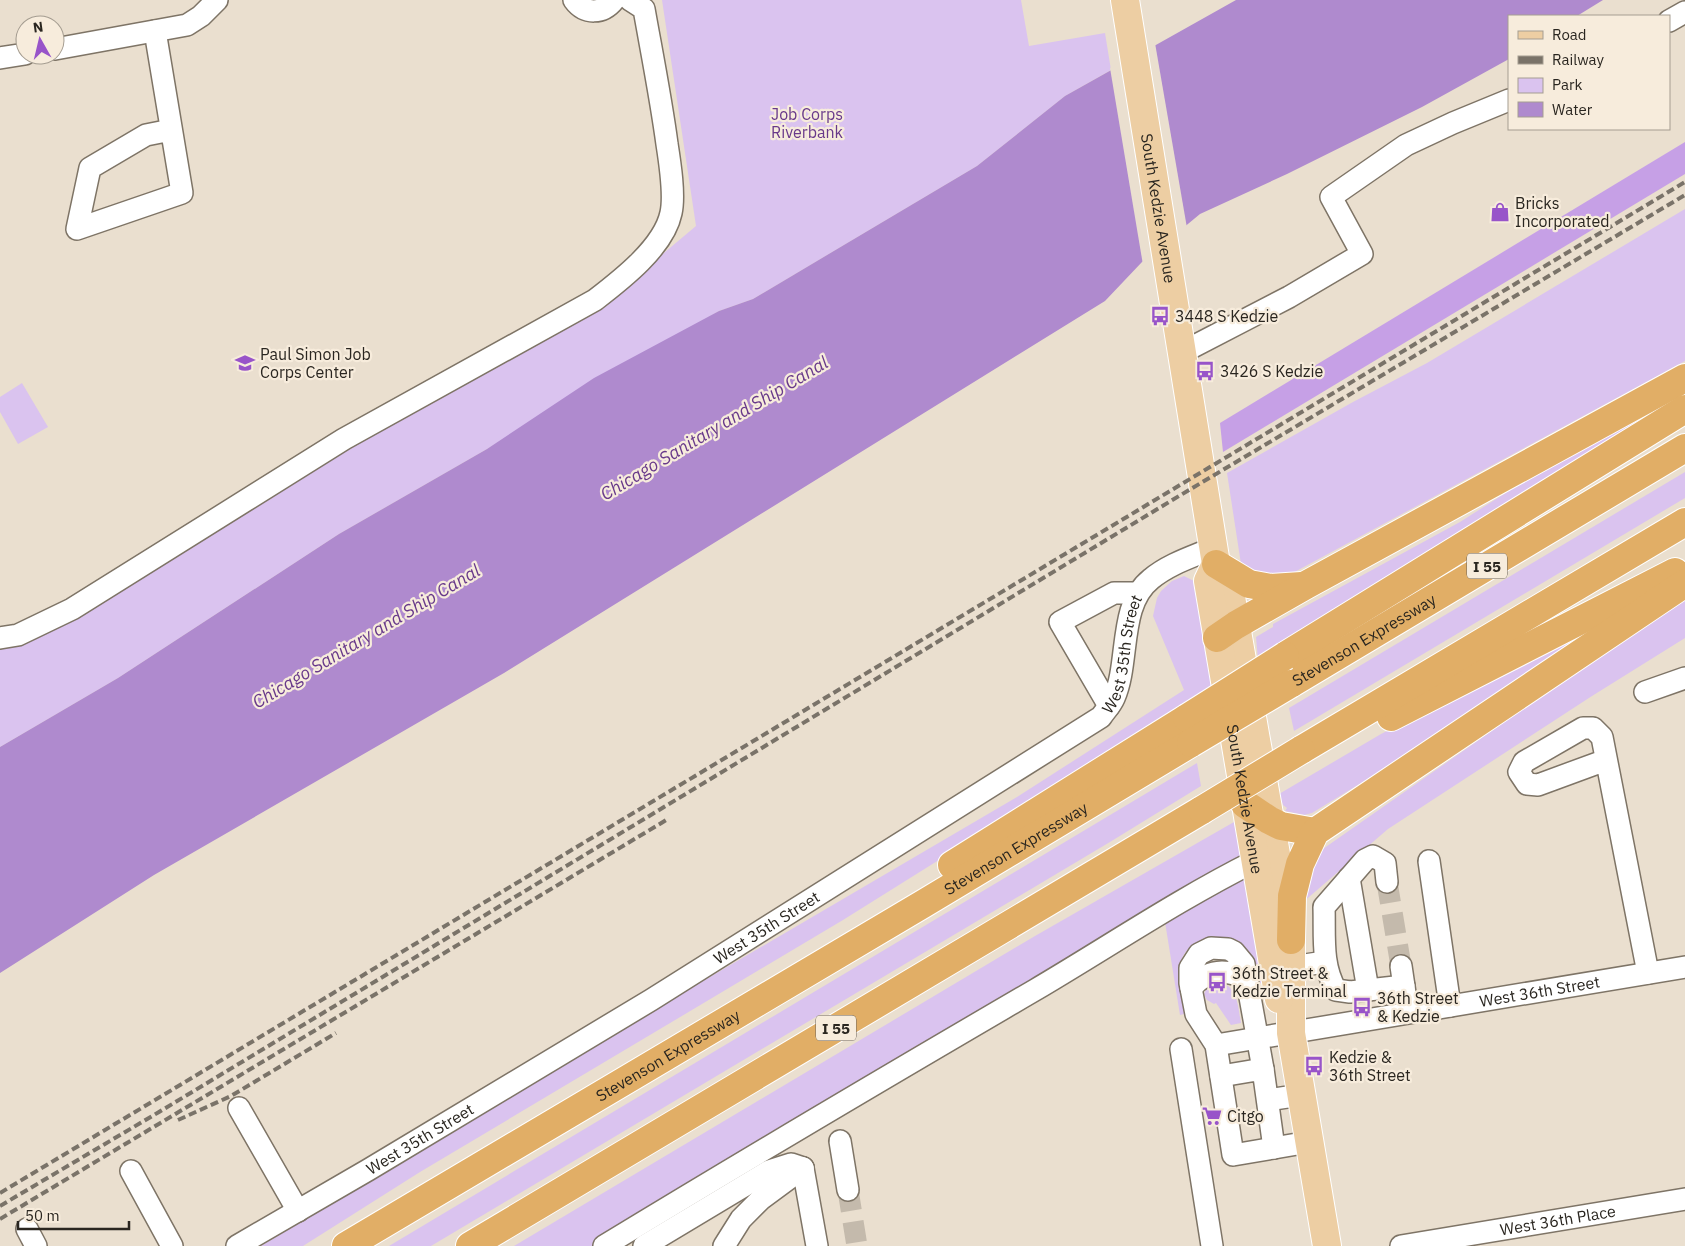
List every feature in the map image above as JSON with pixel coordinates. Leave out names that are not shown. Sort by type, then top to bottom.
[{"type":"highway","points":[[1226,631],[1306,585],[1685,378]]},
{"type":"highway","points":[[1189,730],[1285,656],[1685,409]]},
{"type":"highway","name":"Stevenson Expressway","points":[[346,1246],[922,904],[1189,730],[1290,684],[1685,448]]},
{"type":"highway","name":"I 55","points":[[470,1246],[1685,522]]},
{"type":"highway","points":[[1214,556],[1249,584],[1271,588],[1306,585]]},
{"type":"highway","points":[[1308,746],[1374,725],[1685,567]]},
{"type":"highway","points":[[1291,940],[1292,896],[1300,864],[1315,832],[1685,583]]},
{"type":"highway","points":[[1245,804],[1281,826],[1315,832]]},
{"type":"main road","name":"South Kedzie Avenue","points":[[1125,0],[1214,556],[1208,581],[1226,631],[1269,820],[1291,940],[1291,1033]]},
{"type":"main road","name":"South Kedzie Avenue","points":[[1226,631],[1245,804],[1277,993],[1291,1033],[1327,1246]]},
{"type":"street","points":[[65,47],[187,25],[201,16],[217,0]]},
{"type":"street","points":[[574,0],[581,7],[595,12],[603,10],[614,0]]},
{"type":"street","points":[[0,638],[18,635],[72,609],[344,439],[594,300],[650,252],[665,229],[672,212],[672,174],[662,106],[644,9],[630,0]]},
{"type":"street","points":[[1670,20],[1685,12]]},
{"type":"street","points":[[155,32],[172,130],[182,193],[77,229],[90,168],[146,135],[172,130]]},
{"type":"street","points":[[0,58],[15,56]]},
{"type":"street","points":[[1181,353],[1289,297],[1362,254],[1331,197],[1406,145],[1452,123],[1508,100]]},
{"type":"street","name":"West 35th Street","points":[[237,1246],[652,1000],[1100,717],[1114,700],[1120,681],[1131,608],[1137,593],[1149,580],[1165,568],[1214,556]]},
{"type":"street","points":[[1109,706],[1060,622],[1114,593],[1137,593]]},
{"type":"street","points":[[1645,692],[1685,678]]},
{"type":"street","points":[[1606,760],[1538,785],[1523,778],[1524,762],[1583,728],[1593,728],[1602,737],[1648,973]]},
{"type":"street","points":[[1387,882],[1385,863],[1373,856],[1365,860],[1324,907],[1325,962],[1329,977],[1336,990],[1350,992],[1368,990],[1402,976],[1408,1013]]},
{"type":"street","points":[[604,1246],[805,1124],[1104,949],[1209,885],[1255,861]]},
{"type":"street","points":[[1429,861],[1450,1006]]},
{"type":"street","points":[[1349,878],[1368,990]]},
{"type":"street","points":[[1274,1148],[1258,1038],[1244,964],[1234,952],[1228,949],[1211,948],[1199,954],[1193,962],[1190,968],[1191,988],[1196,1014],[1216,1045],[1233,1155],[1274,1148],[1309,1142]]},
{"type":"street","points":[[1291,967],[1325,962]]},
{"type":"street","name":"West 36th Street","points":[[1216,1045],[1685,967]]},
{"type":"street","points":[[1181,1049],[1212,1246]]},
{"type":"street","points":[[1221,1076],[1263,1069]]},
{"type":"street","points":[[1268,1100],[1302,1095]]},
{"type":"street","points":[[239,1108],[298,1211]]},
{"type":"street","points":[[840,1141],[848,1190]]},
{"type":"street","points":[[644,1246],[769,1171],[791,1164],[803,1168]]},
{"type":"street","points":[[724,1246],[741,1219],[761,1199],[803,1168]]},
{"type":"street","points":[[803,1168],[817,1246]]},
{"type":"street","points":[[131,1171],[172,1246]]},
{"type":"street","name":"West 36th Place","points":[[1401,1246],[1685,1199]]},
{"type":"green space","name":"Job Corps Riverbank","points":[[662,0],[1021,0],[1029,46],[1105,33],[1111,70],[1065,96],[977,166],[753,299],[719,311],[487,449],[339,534],[118,678],[0,747],[0,647],[372,426],[608,300],[696,226]]},
{"type":"green space","points":[[1685,209],[1685,361],[1289,575],[1269,580],[1241,564],[1227,473],[1427,363]]},
{"type":"green space","points":[[22,383],[48,427],[18,444],[0,412],[0,397]]},
{"type":"green space","points":[[1684,394],[1258,660],[1256,637],[1273,627],[1273,624],[1460,522],[1548,466]]},
{"type":"green space","points":[[1685,472],[1685,498],[1294,731],[1289,708]]},
{"type":"green space","points":[[1184,576],[1198,585],[1212,689],[843,920],[420,1172],[303,1246],[261,1246],[512,1093],[1017,797],[1184,690],[1153,616],[1157,598],[1161,591],[1172,581]]},
{"type":"green space","points":[[1685,599],[1685,638],[1592,696],[1388,829],[1302,903],[1305,882],[1320,851],[1599,656]]},
{"type":"green space","points":[[1571,639],[1574,642],[1433,739],[1312,813],[1304,815],[1285,811],[1287,808],[1283,805],[1279,794],[1381,734]]},
{"type":"green space","points":[[1197,763],[1201,786],[1110,842],[431,1246],[389,1246]]},
{"type":"green space","points":[[1234,822],[1242,860],[595,1246],[514,1246],[1035,936]]},
{"type":"green space","points":[[1244,879],[1264,983],[1254,984],[1230,940],[1211,938],[1203,940],[1188,949],[1180,964],[1178,974],[1184,1014],[1180,1015],[1165,922]]},
{"type":"green space","points":[[1219,982],[1225,984],[1234,993],[1241,1023],[1231,1025],[1216,1003],[1214,1004],[1207,1000],[1204,994],[1208,986]]},
{"type":"shaded area","points":[[1685,142],[1685,174],[1223,452],[1220,423]]},
{"type":"water","name":"Chicago Sanitary and Ship Canal","points":[[1236,0],[1603,0],[1579,15],[1508,15],[1508,60],[1422,107],[1287,174],[1200,214],[1142,262],[1105,301],[504,673],[154,875],[0,973],[0,747],[118,678],[339,534],[487,449],[594,378],[719,311],[753,299],[977,166],[1065,96]]},
{"type":"pier","points":[[1155,43],[1187,228],[1143,265],[1110,68]]},
{"type":"tunnel","points":[[1387,882],[1401,966]]},
{"type":"tunnel","points":[[848,1190],[857,1246]]},
{"type":"railway","points":[[0,1193],[1685,182]]},
{"type":"railway","points":[[0,1206],[1179,496],[1685,195]]},
{"type":"railway","points":[[0,1219],[668,819]]},
{"type":"railway","points":[[178,1120],[231,1096],[336,1033]]},
{"type":"place","name":"Bricks Incorporated","points":[[1500,212]]},
{"type":"place","name":"3448 S Kedzie","points":[[1160,316]]},
{"type":"place","name":"Paul Simon Job Corps Center","points":[[245,363]]},
{"type":"place","name":"3426 S Kedzie","points":[[1205,371]]},
{"type":"place","name":"36th Street & Kedzie Terminal","points":[[1217,982]]},
{"type":"place","name":"36th Street & Kedzie","points":[[1362,1007]]},
{"type":"place","name":"Kedzie & 36th Street","points":[[1314,1066]]},
{"type":"place","name":"Citgo","points":[[1212,1116]]}]
